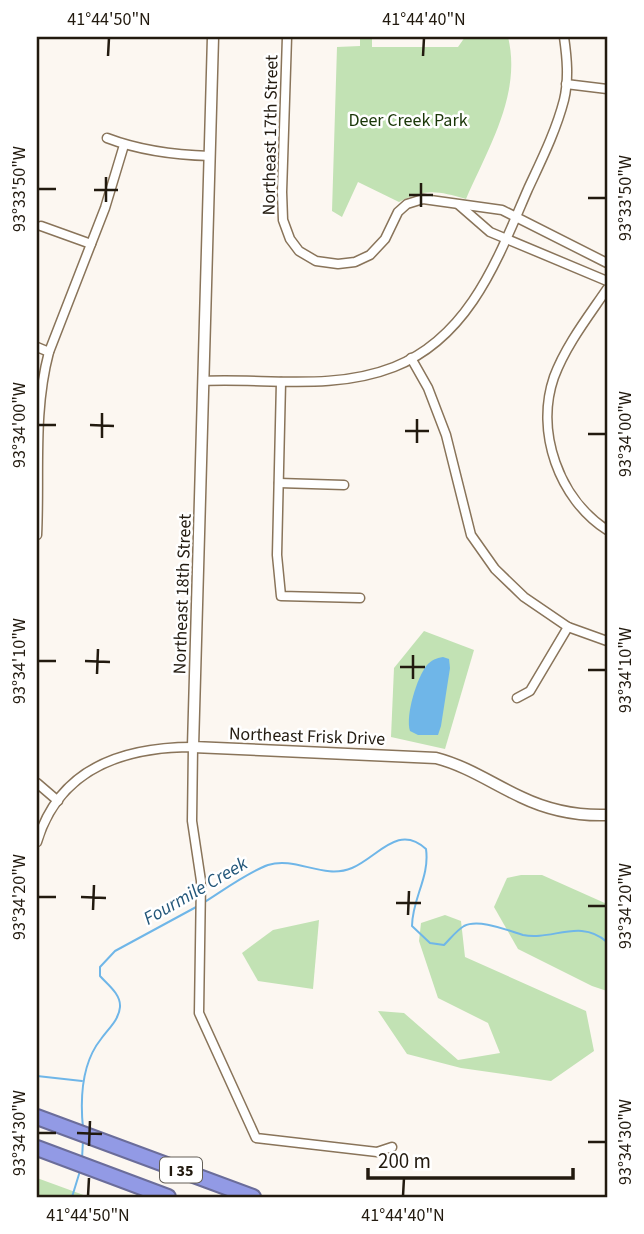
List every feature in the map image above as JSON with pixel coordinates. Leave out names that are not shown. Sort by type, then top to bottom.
[{"type":"highway","name":"I 35","points":[[44,1120],[253,1197]]},
{"type":"highway","name":"I 35","points":[[43,1150],[168,1197]]},
{"type":"street","name":"Northeast 18th Street","points":[[213,37],[193,747],[192,821],[201,881],[199,1013],[257,1138],[377,1152],[392,1147]]},
{"type":"street","name":"Northeast 17th Street","points":[[288,37],[283,210],[290,239],[299,251],[316,261],[338,264],[355,262],[370,255],[385,239],[398,212],[407,204],[424,199],[502,210],[607,263]]},
{"type":"street","points":[[204,382],[343,380],[394,367],[442,337],[466,310],[491,273],[553,133],[566,84],[568,63],[565,37]]},
{"type":"street","points":[[566,84],[607,89]]},
{"type":"street","points":[[107,138],[124,145],[163,153],[210,156]]},
{"type":"street","points":[[37,535],[41,389],[49,352],[109,197],[124,145]]},
{"type":"street","points":[[456,203],[491,232],[607,281]]},
{"type":"street","points":[[41,226],[91,244]]},
{"type":"street","points":[[607,289],[571,344],[555,376],[548,398],[548,423],[559,473],[582,510],[607,530]]},
{"type":"street","points":[[37,347],[49,352]]},
{"type":"street","points":[[411,358],[428,388],[446,435],[471,535],[495,569],[524,597],[568,627],[607,641]]},
{"type":"street","points":[[281,382],[277,555],[281,596],[360,598]]},
{"type":"street","points":[[279,483],[344,485]]},
{"type":"street","points":[[517,698],[530,691],[568,627]]},
{"type":"street","name":"Northeast Frisk Drive","points":[[37,842],[58,801],[87,774],[111,760],[150,748],[193,747],[436,758],[474,772],[537,804],[574,813],[607,815]]},
{"type":"street","points":[[37,783],[58,801]]},
{"type":"green space","name":"Deer Creek Park","points":[[360,37],[372,37],[372,47],[458,47],[465,37],[508,37],[511,58],[507,100],[493,140],[466,199],[432,192],[417,194],[399,202],[358,182],[342,217],[332,211],[337,47],[360,46]]},
{"type":"green space","points":[[424,631],[474,650],[445,749],[391,737],[394,668]]},
{"type":"green space","points":[[542,875],[607,904],[607,991],[518,949],[494,907],[507,878]]},
{"type":"green space","points":[[445,915],[461,921],[465,957],[586,1011],[594,1051],[551,1081],[461,1068],[407,1054],[378,1011],[404,1013],[458,1060],[500,1053],[488,1023],[438,998],[419,941],[421,923]]},
{"type":"green space","points":[[319,920],[313,989],[258,981],[242,953],[273,930]]},
{"type":"green space","points":[[37,1178],[89,1197],[37,1197]]},
{"type":"water","points":[[443,657],[449,659],[450,668],[441,726],[438,735],[418,735],[410,731],[409,724],[416,687],[427,665]]},
{"type":"waterway","name":"Fourmile Creek","points":[[203,903],[243,877],[268,865],[289,863],[320,870],[341,871],[352,868],[388,845],[406,839],[426,849],[426,869],[412,926],[430,943],[444,945],[464,926],[478,923],[534,936],[587,932],[607,942]]},
{"type":"waterway","name":"Fourmile Creek","points":[[83,1128],[82,1093],[89,1059],[115,1020],[120,1007],[116,994],[100,976],[100,967],[115,951],[198,906]]},
{"type":"waterway","points":[[37,1076],[82,1081]]},
{"type":"waterway","name":"Fourmile Creek","points":[[82,1159],[83,1140]]},
{"type":"waterway","name":"Fourmile Creek","points":[[72,1197],[80,1171]]}]
